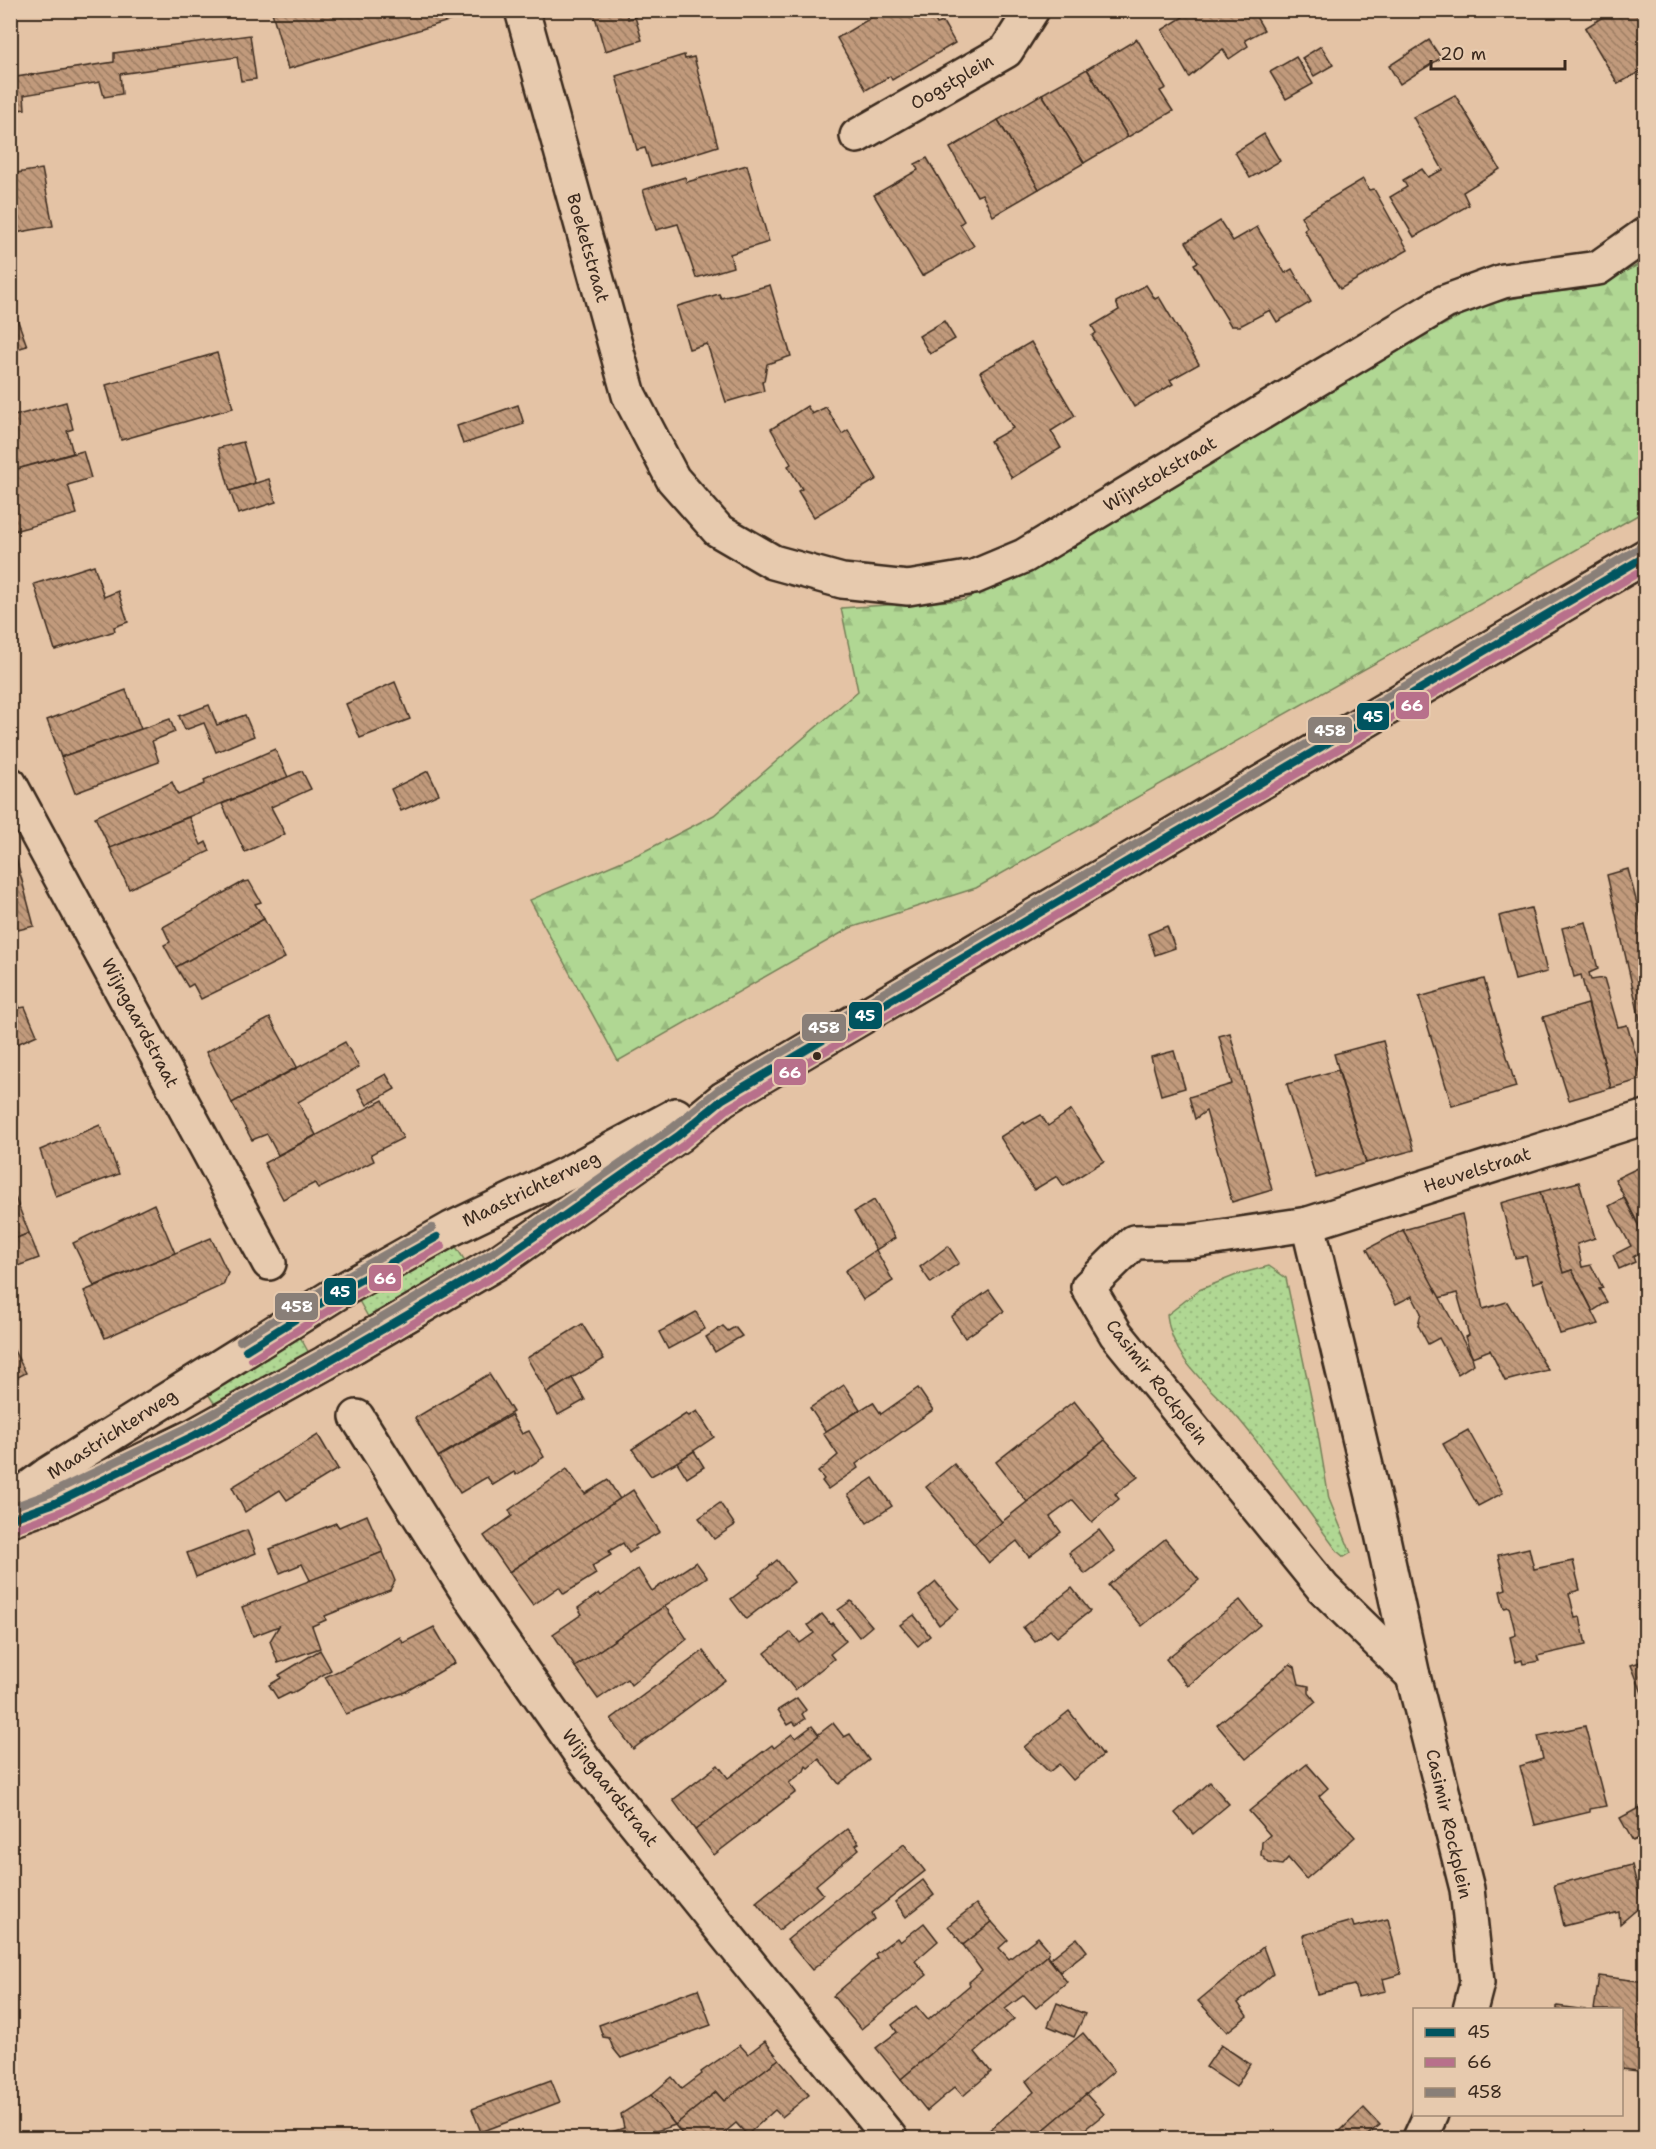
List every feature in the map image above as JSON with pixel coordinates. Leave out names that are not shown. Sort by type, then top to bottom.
[{"type":"street","name":"Boeketstraat","points":[[522,10],[629,395],[673,479]]},
{"type":"street","name":"Oogstplein","points":[[857,136],[1006,51],[1032,10]]},
{"type":"street","name":"Wijnstokstraat","points":[[673,479],[718,530],[773,562],[842,581],[908,588],[974,577],[1024,556],[1445,302],[1503,281],[1598,268],[1646,234]]},
{"type":"street","name":"Maastrichterweg","points":[[10,1520],[56,1503],[195,1435],[326,1363],[498,1262],[678,1136],[723,1099],[1646,555]]},
{"type":"street","name":"Wijngaardstraat","points":[[10,784],[268,1263]]},
{"type":"street","name":"Maastrichterweg","points":[[10,1502],[48,1474],[172,1395],[339,1292],[450,1229],[568,1173],[674,1116],[723,1099]]},
{"type":"street","name":"Heuvelstraat","points":[[1308,1224],[1646,1117]]},
{"type":"street","name":"Casimir Rockplein","points":[[1413,1676],[1323,1588],[1116,1334],[1088,1287],[1134,1242],[1194,1241],[1308,1224],[1381,1529],[1413,1676],[1467,1888],[1477,1983],[1471,2008]]},
{"type":"street","name":"Wijngaardstraat","points":[[357,1417],[468,1593],[584,1759],[890,2139]]},
{"type":"street","points":[[1420,2139],[1431,2116]]},
{"type":"green space","points":[[1645,259],[1645,511],[976,888],[850,928],[618,1061],[530,900],[641,853],[714,815],[858,691],[841,608],[964,600],[1026,571],[1441,326],[1479,306],[1534,294],[1573,290],[1606,281]]},
{"type":"green space","points":[[453,1242],[467,1264],[371,1322],[358,1299]]},
{"type":"green space","points":[[1269,1266],[1286,1278],[1315,1416],[1329,1499],[1351,1553],[1344,1557],[1255,1439],[1186,1361],[1171,1332],[1167,1315],[1199,1290],[1239,1274]]},
{"type":"green space","points":[[299,1335],[311,1357],[219,1411],[205,1389]]},
{"type":"building","points":[[276,10],[449,10],[452,20],[288,69],[272,12]]},
{"type":"building","points":[[593,10],[625,10],[628,19],[635,17],[642,40],[605,51]]},
{"type":"building","points":[[884,10],[930,10],[937,24],[943,22],[955,43],[892,80],[890,76],[866,90],[837,38]]},
{"type":"building","points":[[1179,10],[1252,10],[1264,30],[1245,40],[1248,46],[1229,59],[1223,49],[1189,77],[1162,30],[1183,17]]},
{"type":"building","points":[[1614,10],[1646,10],[1646,68],[1618,84],[1585,28]]},
{"type":"building","points":[[250,35],[256,79],[241,81],[237,57],[120,74],[122,94],[104,97],[100,82],[24,95],[25,109],[10,111],[10,78],[114,62],[114,53]]},
{"type":"building","points":[[1137,39],[1166,88],[1160,91],[1173,111],[1128,137],[1087,69]]},
{"type":"building","points":[[1429,40],[1441,58],[1400,84],[1389,66]]},
{"type":"building","points":[[1321,46],[1333,65],[1314,76],[1302,58]]},
{"type":"building","points":[[684,55],[685,59],[694,57],[718,146],[651,167],[645,148],[637,150],[616,76]]},
{"type":"building","points":[[1296,57],[1313,84],[1286,99],[1270,72]]},
{"type":"building","points":[[1087,69],[1128,137],[1084,163],[1042,94]]},
{"type":"building","points":[[1042,94],[1084,163],[1039,189],[998,120]]},
{"type":"building","points":[[1455,95],[1500,169],[1463,192],[1469,205],[1414,237],[1390,197],[1407,187],[1403,180],[1422,169],[1428,177],[1443,170],[1413,117]]},
{"type":"building","points":[[998,120],[1039,189],[993,216],[982,194],[977,196],[950,148]]},
{"type":"building","points":[[1264,134],[1280,161],[1250,178],[1235,152]]},
{"type":"building","points":[[927,158],[964,221],[960,224],[974,246],[922,276],[874,195],[918,170],[915,164]]},
{"type":"building","points":[[747,165],[769,242],[730,254],[733,267],[696,278],[678,224],[656,230],[643,190],[685,177],[687,182]]},
{"type":"building","points":[[42,169],[53,226],[10,234],[10,174]]},
{"type":"building","points":[[1363,179],[1369,190],[1374,189],[1408,250],[1340,289],[1304,230],[1307,227],[1301,216]]},
{"type":"building","points":[[1220,221],[1233,241],[1257,227],[1285,273],[1292,269],[1311,302],[1277,322],[1270,310],[1240,326],[1231,326],[1194,264],[1198,262],[1186,242]]},
{"type":"building","points":[[770,285],[791,356],[767,364],[762,382],[764,391],[726,402],[707,344],[689,349],[677,308],[719,294],[721,298]]},
{"type":"building","points":[[1146,285],[1155,299],[1159,297],[1199,364],[1170,380],[1173,384],[1134,407],[1092,336],[1096,333],[1092,326],[1119,310],[1116,302]]},
{"type":"building","points":[[10,299],[27,346],[10,351]]},
{"type":"building","points":[[944,321],[955,339],[930,354],[919,336]]},
{"type":"building","points":[[1031,342],[1075,416],[1051,431],[1061,448],[1012,478],[990,441],[1013,428],[980,372]]},
{"type":"building","points":[[217,353],[233,408],[121,440],[106,385]]},
{"type":"building","points":[[66,402],[73,429],[67,431],[73,453],[10,471],[10,417]]},
{"type":"building","points":[[518,405],[524,424],[463,444],[457,426]]},
{"type":"building","points":[[807,406],[812,414],[826,407],[842,434],[848,430],[877,479],[814,517],[798,491],[802,489],[788,466],[791,464],[771,429]]},
{"type":"building","points":[[243,442],[255,483],[230,491],[218,448]]},
{"type":"building","points":[[83,451],[91,478],[68,485],[77,514],[10,532],[10,471]]},
{"type":"building","points":[[269,479],[276,502],[238,514],[230,491]]},
{"type":"building","points":[[94,565],[104,597],[118,591],[128,622],[114,627],[115,631],[55,650],[34,584]]},
{"type":"building","points":[[395,682],[410,719],[360,738],[346,704]]},
{"type":"building","points":[[126,690],[141,729],[61,757],[47,720]]},
{"type":"building","points":[[209,705],[217,725],[245,715],[254,736],[216,752],[204,723],[185,730],[179,716]]},
{"type":"building","points":[[170,719],[175,732],[152,741],[159,762],[75,793],[61,757]]},
{"type":"building","points":[[275,749],[288,777],[110,848],[95,817],[172,782],[178,795],[205,784],[204,780]]},
{"type":"building","points":[[302,771],[311,789],[271,807],[285,834],[245,852],[222,804]]},
{"type":"building","points":[[428,771],[439,794],[401,811],[391,789]]},
{"type":"building","points":[[189,817],[201,845],[206,842],[210,851],[129,889],[110,848]]},
{"type":"building","points":[[16,858],[34,926],[10,932],[10,860]]},
{"type":"building","points":[[1628,869],[1646,938],[1646,1046],[1607,875]]},
{"type":"building","points":[[249,881],[261,902],[255,904],[264,919],[176,967],[164,945],[170,942],[163,927],[243,882]]},
{"type":"building","points":[[1531,908],[1547,972],[1515,980],[1499,916]]},
{"type":"building","points":[[264,919],[285,958],[201,999],[193,984],[188,987],[176,967]]},
{"type":"building","points":[[1586,922],[1598,969],[1589,973],[1591,980],[1604,978],[1618,1027],[1627,1025],[1643,1079],[1611,1088],[1581,975],[1574,977],[1562,928]]},
{"type":"building","points":[[1167,926],[1175,948],[1155,955],[1148,934]]},
{"type":"building","points":[[1484,979],[1516,1087],[1452,1106],[1419,997]]},
{"type":"building","points":[[10,987],[20,1008],[25,1007],[37,1035],[10,1047]]},
{"type":"building","points":[[1588,1004],[1611,1088],[1569,1100],[1543,1017]]},
{"type":"building","points":[[270,1018],[297,1067],[232,1103],[206,1052]]},
{"type":"building","points":[[1230,1033],[1272,1190],[1232,1202],[1206,1111],[1195,1119],[1189,1097],[1232,1084],[1219,1036]]},
{"type":"building","points":[[1383,1041],[1414,1150],[1366,1163],[1334,1054]]},
{"type":"building","points":[[345,1042],[359,1067],[298,1102],[316,1135],[278,1155],[267,1134],[252,1140],[232,1103]]},
{"type":"building","points":[[1174,1051],[1185,1088],[1161,1095],[1151,1057]]},
{"type":"building","points":[[1338,1070],[1366,1163],[1316,1178],[1287,1084]]},
{"type":"building","points":[[386,1074],[395,1089],[367,1105],[358,1089]]},
{"type":"building","points":[[383,1100],[403,1138],[371,1154],[374,1161],[318,1189],[315,1183],[283,1199],[264,1163]]},
{"type":"building","points":[[1071,1110],[1104,1161],[1064,1186],[1057,1176],[1034,1190],[1000,1137],[1024,1122],[1025,1124],[1041,1115],[1048,1126]]},
{"type":"building","points":[[100,1125],[119,1174],[56,1197],[40,1150]]},
{"type":"building","points":[[1646,1164],[1646,1239],[1615,1179]]},
{"type":"building","points":[[1579,1182],[1595,1238],[1577,1244],[1582,1267],[1591,1265],[1603,1288],[1599,1289],[1607,1302],[1593,1311],[1572,1270],[1563,1273],[1540,1192]]},
{"type":"building","points":[[1540,1192],[1563,1273],[1572,1270],[1599,1324],[1560,1334],[1543,1280],[1533,1283],[1526,1256],[1515,1258],[1501,1203]]},
{"type":"building","points":[[15,1197],[29,1233],[10,1241],[10,1199]]},
{"type":"building","points":[[1624,1198],[1646,1240],[1646,1249],[1633,1257],[1635,1262],[1619,1269],[1613,1255],[1631,1246],[1609,1206]]},
{"type":"building","points":[[874,1200],[895,1238],[876,1250],[854,1212]]},
{"type":"building","points":[[154,1204],[175,1253],[94,1286],[73,1243]]},
{"type":"building","points":[[1462,1214],[1483,1309],[1507,1302],[1548,1370],[1505,1381],[1490,1350],[1472,1357],[1465,1337],[1469,1335],[1457,1293],[1439,1298],[1403,1230]]},
{"type":"building","points":[[1403,1230],[1472,1357],[1474,1364],[1458,1374],[1439,1338],[1428,1344],[1418,1325],[1421,1313],[1412,1296],[1396,1304],[1367,1249]]},
{"type":"building","points":[[29,1233],[39,1258],[10,1269],[10,1241]]},
{"type":"building","points":[[211,1238],[228,1273],[223,1285],[105,1338],[84,1291]]},
{"type":"building","points":[[948,1246],[959,1263],[931,1283],[920,1267]]},
{"type":"building","points":[[876,1250],[893,1281],[863,1300],[845,1271]]},
{"type":"building","points":[[989,1290],[1004,1311],[965,1338],[951,1317]]},
{"type":"building","points":[[696,1312],[705,1329],[668,1349],[659,1332]]},
{"type":"building","points":[[582,1324],[604,1359],[547,1393],[527,1358]]},
{"type":"building","points":[[723,1326],[728,1331],[735,1327],[742,1336],[715,1352],[706,1337]]},
{"type":"building","points":[[10,1343],[26,1373],[10,1381]]},
{"type":"building","points":[[489,1374],[513,1412],[438,1457],[415,1418]]},
{"type":"building","points":[[572,1378],[585,1400],[558,1415],[547,1393]]},
{"type":"building","points":[[844,1385],[860,1409],[826,1432],[810,1408]]},
{"type":"building","points":[[918,1388],[933,1410],[856,1464],[858,1468],[828,1489],[818,1472],[838,1455],[823,1433],[873,1402],[881,1414]]},
{"type":"building","points":[[1074,1401],[1105,1440],[1027,1502],[996,1462]]},
{"type":"building","points":[[697,1411],[714,1437],[651,1476],[632,1449],[686,1414],[689,1416]]},
{"type":"building","points":[[511,1415],[522,1434],[529,1431],[544,1457],[516,1475],[514,1472],[493,1485],[487,1477],[460,1493],[438,1457]]},
{"type":"building","points":[[1468,1430],[1503,1493],[1478,1506],[1443,1444]]},
{"type":"building","points":[[318,1435],[338,1469],[287,1500],[280,1490],[245,1512],[232,1487]]},
{"type":"building","points":[[1105,1440],[1138,1477],[1115,1494],[1119,1499],[1092,1522],[1073,1500],[1050,1517],[1061,1532],[1029,1557],[1017,1541],[989,1563],[974,1544]]},
{"type":"building","points":[[694,1451],[704,1467],[687,1478],[677,1462]]},
{"type":"building","points":[[954,1464],[1002,1522],[974,1544],[926,1487]]},
{"type":"building","points":[[567,1469],[585,1494],[608,1480],[620,1499],[509,1572],[484,1536],[512,1516],[509,1510]]},
{"type":"building","points":[[873,1478],[892,1506],[867,1523],[848,1495]]},
{"type":"building","points":[[633,1490],[660,1532],[635,1546],[636,1548],[629,1553],[623,1543],[609,1551],[611,1555],[592,1566],[596,1574],[564,1594],[559,1587],[533,1605],[509,1572]]},
{"type":"building","points":[[720,1503],[735,1525],[714,1539],[699,1518]]},
{"type":"building","points":[[367,1515],[383,1552],[311,1582],[302,1564],[280,1573],[270,1549],[336,1523],[339,1527]]},
{"type":"building","points":[[247,1530],[256,1553],[196,1577],[187,1553]]},
{"type":"building","points":[[1099,1530],[1115,1551],[1085,1574],[1069,1553]]},
{"type":"building","points":[[1165,1539],[1199,1580],[1142,1626],[1108,1585]]},
{"type":"building","points":[[1529,1548],[1534,1569],[1573,1561],[1580,1590],[1569,1593],[1575,1618],[1580,1617],[1586,1645],[1537,1656],[1539,1661],[1523,1664],[1522,1660],[1516,1662],[1510,1637],[1516,1635],[1509,1607],[1504,1608],[1500,1591],[1506,1589],[1498,1555]]},
{"type":"building","points":[[383,1552],[395,1581],[390,1590],[325,1616],[326,1620],[312,1626],[320,1648],[278,1663],[270,1641],[279,1626],[253,1636],[242,1607]]},
{"type":"building","points":[[777,1560],[794,1582],[746,1619],[731,1599],[760,1577],[759,1575]]},
{"type":"building","points":[[696,1562],[707,1577],[575,1667],[553,1634],[582,1614],[578,1608],[599,1593],[601,1596],[638,1569],[652,1591]]},
{"type":"building","points":[[936,1582],[959,1609],[939,1625],[919,1596]]},
{"type":"building","points":[[1072,1588],[1090,1611],[1057,1637],[1050,1630],[1035,1642],[1023,1627]]},
{"type":"building","points":[[1240,1600],[1260,1625],[1188,1686],[1166,1659]]},
{"type":"building","points":[[851,1601],[872,1626],[859,1637],[838,1610]]},
{"type":"building","points":[[665,1606],[687,1639],[631,1685],[627,1679],[598,1699],[575,1667]]},
{"type":"building","points":[[822,1614],[846,1641],[830,1654],[834,1659],[795,1690],[765,1653],[791,1632],[800,1643],[814,1633],[808,1625]]},
{"type":"building","points":[[914,1615],[930,1636],[918,1646],[900,1625]]},
{"type":"building","points":[[434,1627],[455,1663],[405,1692],[346,1714],[325,1677],[400,1637],[403,1643]]},
{"type":"building","points":[[320,1650],[331,1670],[291,1694],[278,1699],[269,1685],[281,1678],[279,1675]]},
{"type":"building","points":[[703,1651],[725,1680],[633,1749],[611,1719]]},
{"type":"building","points":[[1646,1660],[1646,1703],[1631,1665]]},
{"type":"building","points":[[1290,1664],[1295,1667],[1299,1684],[1309,1686],[1309,1693],[1316,1702],[1246,1759],[1217,1725]]},
{"type":"building","points":[[797,1698],[806,1710],[802,1714],[805,1719],[796,1725],[793,1722],[788,1725],[778,1710]]},
{"type":"building","points":[[1069,1711],[1103,1755],[1073,1780],[1059,1764],[1049,1772],[1024,1747]]},
{"type":"building","points":[[833,1723],[844,1737],[850,1734],[869,1760],[839,1784],[819,1759],[808,1768],[806,1766],[804,1771],[789,1783],[796,1792],[714,1855],[695,1830]]},
{"type":"building","points":[[812,1726],[819,1735],[695,1830],[673,1800],[718,1765],[728,1778],[772,1745],[774,1748],[792,1734],[796,1738]]},
{"type":"building","points":[[1585,1726],[1606,1806],[1535,1825],[1520,1766],[1543,1759],[1538,1736]]},
{"type":"building","points":[[1307,1764],[1328,1788],[1319,1796],[1355,1837],[1306,1879],[1288,1858],[1282,1865],[1269,1863],[1261,1855],[1262,1842],[1270,1835],[1249,1811]]},
{"type":"building","points":[[1210,1782],[1229,1804],[1193,1834],[1175,1813]]},
{"type":"building","points":[[1646,1804],[1646,1835],[1633,1841],[1620,1818]]},
{"type":"building","points":[[847,1829],[859,1843],[856,1845],[859,1849],[816,1885],[823,1894],[779,1930],[756,1902]]},
{"type":"building","points":[[904,1844],[925,1871],[872,1913],[875,1919],[812,1970],[787,1940]]},
{"type":"building","points":[[1632,1865],[1642,1905],[1620,1924],[1619,1912],[1564,1926],[1554,1885]]},
{"type":"building","points":[[923,1880],[934,1895],[906,1917],[895,1902]]},
{"type":"building","points":[[976,1904],[992,1922],[963,1945],[948,1926]]},
{"type":"building","points":[[1388,1919],[1401,1974],[1383,1979],[1386,1991],[1358,1997],[1354,1985],[1317,1994],[1303,1935],[1352,1921],[1354,1927]]},
{"type":"building","points":[[992,1922],[1008,1940],[999,1948],[1009,1959],[1038,1937],[1049,1950],[1047,1956],[901,2079],[876,2048],[897,2032],[892,2025],[916,2006],[928,2020],[970,1985],[969,1982],[982,1971],[963,1945]]},
{"type":"building","points":[[924,1923],[938,1941],[915,1961],[927,1975],[861,2029],[833,1996],[877,1958],[875,1954],[897,1938],[900,1942]]},
{"type":"building","points":[[1077,1938],[1087,1951],[1060,1972],[1050,1959]]},
{"type":"building","points":[[1263,1947],[1273,1974],[1238,2003],[1247,2016],[1227,2032],[1198,2001]]},
{"type":"building","points":[[1047,1956],[1067,1982],[1036,2008],[1024,1995],[1005,2009],[1014,2019],[975,2052],[991,2072],[963,2096],[955,2087],[927,2111],[901,2079]]},
{"type":"building","points":[[1599,1976],[1646,1982],[1646,2072],[1623,2069],[1623,2008],[1594,2008]]},
{"type":"building","points":[[698,1989],[711,2025],[621,2058],[609,2038],[603,2037],[599,2025]]},
{"type":"building","points":[[1057,2003],[1085,2014],[1074,2037],[1048,2026]]},
{"type":"building","points":[[1083,2033],[1114,2071],[1034,2138],[980,2138],[1034,2092],[1026,2081]]},
{"type":"building","points":[[765,2041],[779,2059],[724,2101],[716,2092],[675,2125],[651,2095],[672,2077],[682,2089],[702,2074],[701,2072],[740,2045],[748,2054]]},
{"type":"building","points":[[1221,2045],[1250,2064],[1236,2087],[1206,2067]]},
{"type":"building","points":[[779,2059],[809,2095],[782,2117],[775,2110],[747,2135],[736,2123],[718,2138],[685,2138],[675,2125],[716,2092],[724,2101]]},
{"type":"building","points":[[551,2080],[560,2102],[481,2132],[472,2109]]},
{"type":"building","points":[[1086,2094],[1104,2114],[1074,2138],[1034,2138]]},
{"type":"building","points":[[651,2095],[675,2125],[635,2138],[606,2138],[605,2134],[624,2128],[621,2114]]},
{"type":"building","points":[[1364,2108],[1380,2125],[1365,2138],[1345,2138],[1339,2132]]},
{"type":"building","points":[[838,2130],[845,2138],[826,2138]]},
{"type":"transit line","name":"458","points":[[10,1508],[51,1493],[190,1426],[320,1354],[492,1253],[672,1128],[718,1090],[1641,547]]},
{"type":"transit line","name":"45","points":[[10,1519],[55,1503],[195,1435],[325,1363],[498,1262],[678,1136],[723,1099],[1646,556]]},
{"type":"transit line","name":"66","points":[[14,1529],[60,1512],[200,1444],[330,1372],[503,1271],[684,1145],[729,1108],[1646,568]]},
{"type":"transit line","name":"458","points":[[240,1341],[334,1283],[432,1228]]},
{"type":"transit line","name":"45","points":[[246,1350],[339,1292],[437,1237]]},
{"type":"transit line","name":"66","points":[[252,1359],[344,1301],[442,1246]]}]
